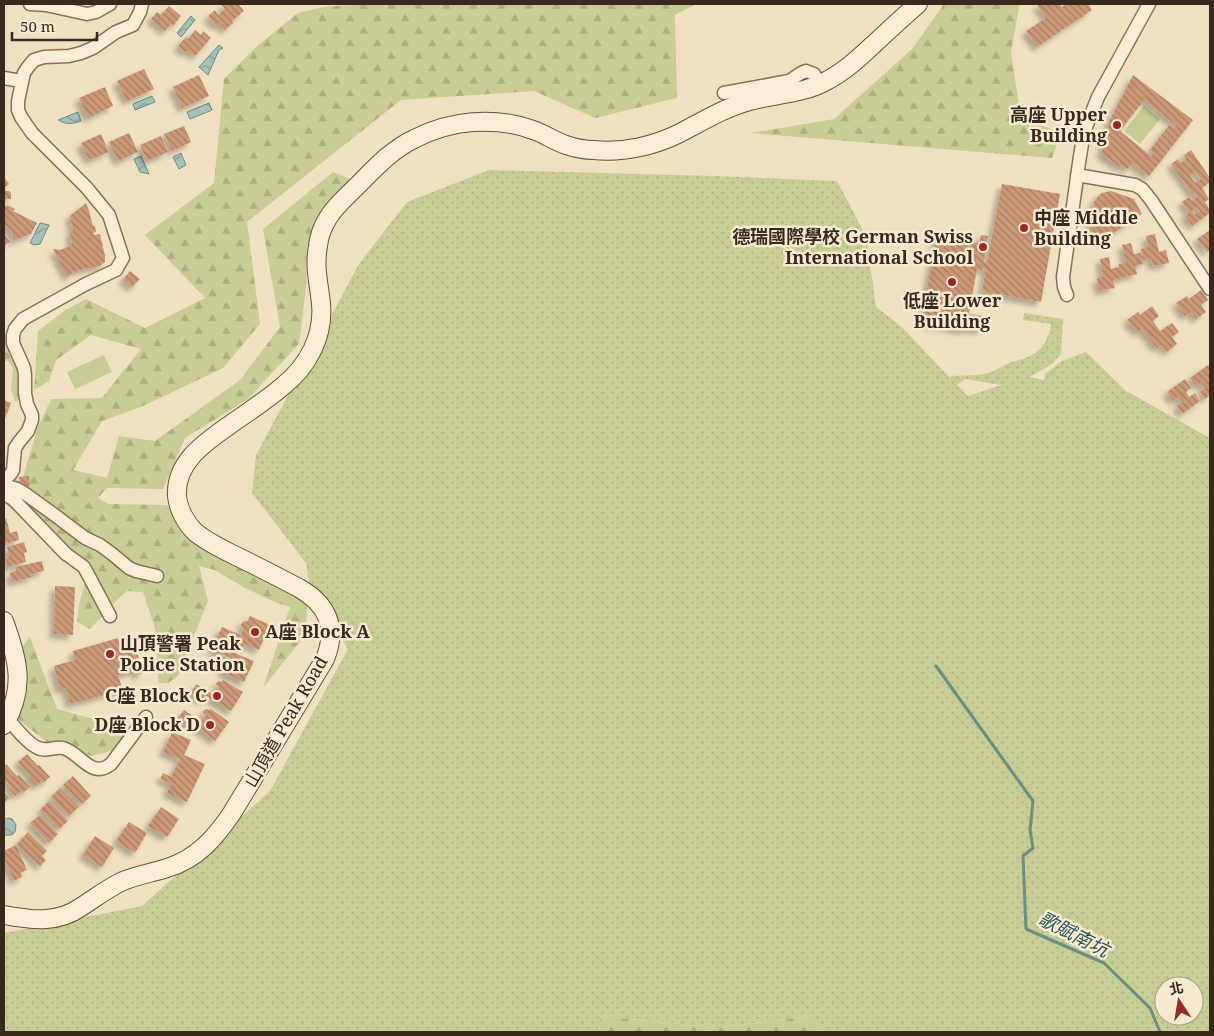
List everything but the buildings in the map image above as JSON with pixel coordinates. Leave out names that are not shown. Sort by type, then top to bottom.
[{"type":"main road","name":"山頂道 Peak Road","points":[[4,915],[39,920],[60,917],[76,911],[122,882],[176,865],[200,852],[232,813],[324,658],[330,644],[330,631],[327,618],[318,602],[299,588],[202,538],[184,518],[177,492],[182,470],[188,459],[211,438],[285,385],[298,372],[311,352],[317,338],[321,318],[316,259],[318,243],[326,222],[338,205],[385,158],[422,135],[448,126],[472,122],[502,122],[532,129],[573,147],[594,150],[618,151],[668,139],[722,110],[750,100],[799,91],[820,84],[835,76],[854,62],[918,4]]},
{"type":"main road","points":[[4,621],[14,650],[18,675],[16,696],[6,722]]},
{"type":"street","points":[[30,4],[46,5],[87,14],[96,12],[110,4]]},
{"type":"street","points":[[4,479],[12,473],[15,448],[30,428],[32,420],[25,393],[24,368],[14,343],[13,335],[15,329],[23,319],[86,284],[116,270],[123,258],[109,215],[87,188],[37,140],[21,117],[18,106],[21,81],[28,67],[37,59],[49,56],[64,57],[81,53],[94,48],[116,32],[135,23],[142,4]]},
{"type":"street","points":[[1067,294],[1063,278],[1084,132],[1098,97],[1149,4]]},
{"type":"street","points":[[724,92],[788,81],[806,71],[814,74],[820,84]]},
{"type":"street","points":[[4,78],[21,81]]},
{"type":"street","points":[[1078,175],[1142,189],[1152,200],[1210,289]]},
{"type":"street","points":[[4,485],[17,489],[27,495],[84,538],[111,552],[129,568],[157,576]]},
{"type":"street","points":[[4,494],[13,499],[66,554],[84,567],[110,616]]},
{"type":"street","points":[[6,722],[36,747],[44,750],[61,748],[92,767],[102,769],[111,764],[146,717]]},
{"type":"green space","points":[[367,4],[696,4],[675,15],[677,98],[595,118],[534,91],[401,100],[247,222],[260,324],[223,368],[143,406],[102,421],[73,470],[107,478],[119,436],[155,441],[240,380],[280,327],[263,229],[333,172],[350,179],[322,213],[307,247],[306,288],[299,344],[248,399],[185,438],[163,489],[107,488],[98,498],[108,504],[167,505],[187,535],[307,603],[306,634],[263,688],[290,607],[243,587],[215,570],[199,566],[208,601],[178,676],[168,683],[159,683],[155,628],[143,592],[127,591],[90,629],[77,622],[79,605],[89,566],[79,554],[58,548],[4,502],[4,498],[22,480],[38,427],[51,399],[102,398],[141,349],[91,335],[56,360],[49,381],[34,390],[38,331],[64,311],[86,299],[145,328],[205,298],[145,235],[214,183],[224,79],[257,46],[298,13],[323,7]]},
{"type":"green space","points":[[944,4],[1021,4],[1011,52],[1021,119],[1061,132],[1052,158],[751,133],[834,119],[912,49]]},
{"type":"green space","points":[[1144,106],[1160,119],[1140,144],[1124,131]]},
{"type":"green space","points":[[489,170],[837,181],[866,236],[876,307],[903,328],[949,377],[976,375],[994,371],[1038,351],[1046,341],[1051,324],[1023,320],[1024,313],[1063,319],[1061,353],[1051,364],[1030,377],[1044,380],[1045,374],[1062,361],[1086,352],[1126,391],[1210,438],[1210,1032],[826,1032],[808,1016],[718,1028],[602,1016],[597,1032],[4,1032],[4,933],[142,906],[270,791],[348,649],[310,587],[306,563],[252,493],[256,455],[359,264],[407,202]],"holes":[[[965,379],[1001,385],[968,396],[957,385]]]},
{"type":"green space","points":[[4,336],[9,339],[22,369],[20,399],[15,402],[11,390],[13,368],[8,361],[4,360]]},
{"type":"green space","points":[[104,355],[112,372],[75,389],[67,372]]},
{"type":"green space","points":[[30,637],[57,709],[133,730],[115,750],[91,756],[56,743],[48,743],[13,715],[19,651]]},
{"type":"green space","points":[[601,1016],[718,1028],[808,1016],[826,1032],[597,1032]]},
{"type":"water","points":[[191,16],[195,20],[181,37],[177,33]]},
{"type":"water","points":[[219,45],[223,48],[219,50],[208,75],[199,67]]},
{"type":"water","points":[[152,96],[155,102],[135,110],[133,104]]},
{"type":"water","points":[[209,103],[212,110],[190,119],[187,112]]},
{"type":"water","points":[[78,112],[81,121],[70,124],[58,120]]},
{"type":"water","points":[[181,153],[186,165],[179,169],[173,157]]},
{"type":"water","points":[[141,156],[149,174],[140,172],[134,159]]},
{"type":"water","points":[[40,223],[49,225],[40,244],[34,245],[30,243]]},
{"type":"water","points":[[4,819],[12,819],[16,825],[15,832],[12,835],[4,835]]},
{"type":"waterway","name":"歌賦南坑","points":[[936,666],[1033,801],[1030,830],[1033,848],[1023,856],[1026,929],[1104,963],[1150,1008],[1160,1032]]},
{"type":"place","name":"高座 Upper Building","points":[[1117,125]]},
{"type":"place","name":"中座 Middle Building","points":[[1024,228]]},
{"type":"place","name":"德瑞國際學校 German Swiss International School","points":[[983,247]]},
{"type":"place","name":"低座 Lower Building","points":[[952,282]]},
{"type":"place","name":"A座 Block A","points":[[255,632]]},
{"type":"place","name":"山頂警署 Peak Police Station","points":[[110,654]]},
{"type":"place","name":"C座 Block C","points":[[217,696]]},
{"type":"place","name":"D座 Block D","points":[[210,725]]}]
